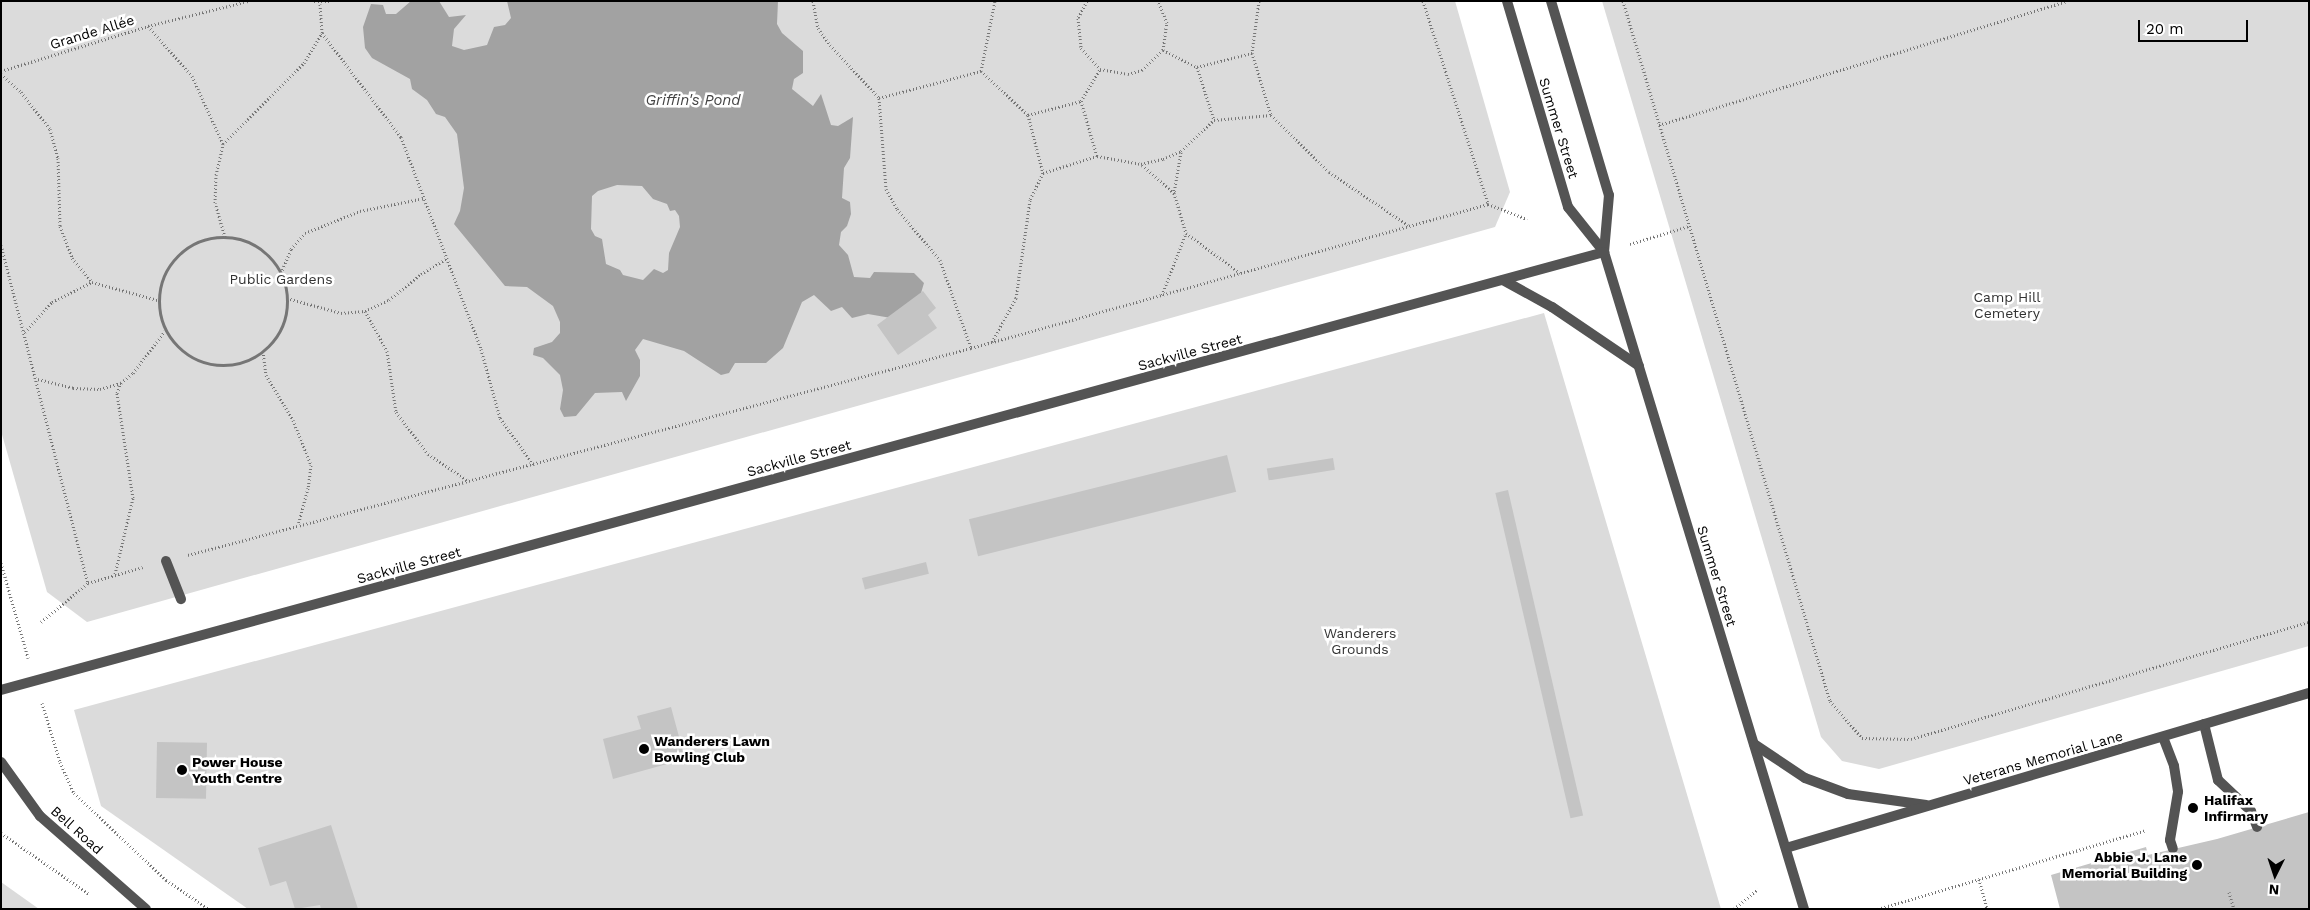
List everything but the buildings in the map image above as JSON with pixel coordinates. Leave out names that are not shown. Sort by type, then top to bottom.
[{"type":"street","name":"Summer Street","points":[[1507,1],[1568,207],[1604,252],[1804,909]]},
{"type":"street","name":"Summer Street","points":[[1551,1],[1609,195],[1604,252]]},
{"type":"street","name":"Sackville Street","points":[[1,690],[1604,252]]},
{"type":"street","points":[[1503,280],[1552,307],[1639,366]]},
{"type":"street","points":[[166,561],[181,599]]},
{"type":"street","name":"Veterans Memorial Lane","points":[[1786,848],[2309,693]]},
{"type":"street","points":[[2204,724],[2218,780],[2251,811],[2257,827]]},
{"type":"street","points":[[2163,737],[2174,766],[2178,792],[2170,840],[2173,849]]},
{"type":"street","points":[[1754,744],[1804,778],[1848,794],[1929,806]]},
{"type":"street","name":"Bell Road","points":[[1,762],[40,816],[146,909]]},
{"type":"path","name":"Grande Allée","points":[[1,72],[148,26],[248,1]]},
{"type":"path","points":[[314,1],[320,4],[329,1]]},
{"type":"path","points":[[813,1],[818,28],[830,45],[880,98],[886,189],[897,209],[940,260],[971,348]]},
{"type":"path","points":[[981,70],[995,1]]},
{"type":"path","points":[[1078,1],[1085,3],[1077,33],[1081,48],[1100,68],[1114,73],[1142,70],[1162,50],[1168,23],[1158,1]]},
{"type":"path","points":[[1259,1],[1252,54],[1271,115],[1329,172],[1409,225]]},
{"type":"path","points":[[1423,1],[1488,204]]},
{"type":"path","points":[[1623,1],[1830,701],[1862,738],[1912,739],[2309,622]]},
{"type":"path","points":[[1659,125],[2066,1]]},
{"type":"path","points":[[320,4],[322,33],[401,137],[448,258],[480,349],[500,418],[533,464]]},
{"type":"path","points":[[148,26],[192,76],[210,110],[223,144]]},
{"type":"path","points":[[225,237],[215,203],[216,175],[223,144],[304,63],[322,33]]},
{"type":"path","points":[[1162,50],[1197,67],[1252,54]]},
{"type":"path","points":[[1197,67],[1214,120]]},
{"type":"path","points":[[1028,115],[1081,101],[1100,68]]},
{"type":"path","points":[[880,98],[981,70]]},
{"type":"path","points":[[981,70],[1028,115],[1043,172],[1030,200],[1016,298],[992,342]]},
{"type":"path","points":[[1,72],[21,92],[50,129],[58,158],[60,226],[72,258],[92,282],[158,300]]},
{"type":"path","points":[[1081,101],[1097,156]]},
{"type":"path","points":[[1043,172],[1097,156],[1141,164],[1181,151],[1214,120],[1271,115]]},
{"type":"path","points":[[1181,151],[1174,193],[1186,233],[1240,273]]},
{"type":"path","points":[[1141,164],[1174,193]]},
{"type":"path","points":[[281,273],[291,249],[305,233],[360,211],[425,198]]},
{"type":"path","points":[[41,622],[88,583],[166,561],[971,348],[1488,204],[1527,219]]},
{"type":"path","points":[[1604,252],[1689,226]]},
{"type":"path","points":[[1162,296],[1186,233]]},
{"type":"path","points":[[225,237],[258,247],[281,273],[287,298],[285,318],[277,336],[263,351],[246,361],[228,365],[209,364],[184,352],[165,331],[158,300],[162,280],[171,262],[186,248],[204,239],[225,237]]},
{"type":"path","points":[[1,245],[26,332],[88,583]]},
{"type":"path","points":[[287,298],[341,313],[365,311],[389,300],[421,274],[448,258]]},
{"type":"path","points":[[26,332],[52,302],[92,282]]},
{"type":"path","points":[[365,311],[387,351],[396,412],[428,454],[468,480]]},
{"type":"path","points":[[38,379],[73,388],[100,389],[121,383],[133,373],[165,331]]},
{"type":"path","points":[[263,351],[266,375],[293,420],[311,465],[308,488],[297,526]]},
{"type":"path","points":[[115,575],[133,498],[117,394],[121,383]]},
{"type":"path","points":[[74,793],[166,880],[209,909]]},
{"type":"path","points":[[1878,909],[2173,822]]},
{"type":"path","points":[[1,833],[94,898]]},
{"type":"path","points":[[1979,879],[1987,909]]},
{"type":"path","points":[[1734,909],[1758,889]]},
{"type":"path","points":[[2229,892],[2234,909]]},
{"type":"green space","name":"Public Gardens","points":[[1,1],[1455,1],[1510,192],[1495,227],[87,622],[47,592],[1,431]]},
{"type":"green space","name":"Camp Hill Cemetery","points":[[1602,1],[2309,1],[2309,646],[1879,769],[1842,761],[1821,737]]},
{"type":"green space","name":"Wanderers Grounds","points":[[1544,313],[1721,909],[248,909],[101,806],[74,710]]},
{"type":"green space","points":[[1,882],[39,909],[1,909]]},
{"type":"water","name":"Griffin's Pond","points":[[411,1],[439,1],[449,17],[466,15],[454,29],[452,46],[464,50],[487,45],[494,27],[505,25],[511,18],[507,1],[778,1],[777,24],[782,33],[803,51],[803,73],[794,79],[792,89],[813,106],[821,94],[831,125],[838,126],[853,117],[850,158],[844,168],[842,198],[850,202],[851,214],[847,226],[841,232],[839,245],[848,255],[854,277],[870,278],[874,272],[914,273],[924,283],[921,293],[891,318],[868,314],[852,318],[842,307],[831,311],[814,295],[802,302],[783,348],[766,363],[735,363],[729,373],[721,375],[684,351],[643,339],[635,350],[640,360],[640,376],[626,401],[622,392],[595,393],[576,416],[564,417],[560,409],[563,390],[560,375],[543,358],[533,355],[534,348],[552,342],[560,333],[560,322],[553,306],[527,287],[505,286],[454,224],[460,211],[464,188],[457,134],[445,117],[436,114],[427,100],[412,89],[410,79],[372,58],[365,48],[363,27],[371,4],[383,5],[386,14],[396,14]],"holes":[[[617,185],[642,186],[653,199],[667,204],[670,211],[675,210],[679,216],[680,227],[669,253],[668,270],[663,273],[654,269],[643,280],[623,275],[620,270],[606,264],[602,239],[595,236],[591,229],[592,196],[598,191]]]},
{"type":"place","name":"Wanderers Lawn Bowling Club","points":[[644,749]]},
{"type":"place","name":"Power House Youth Centre","points":[[182,770]]},
{"type":"place","name":"Halifax Infirmary","points":[[2193,808]]},
{"type":"place","name":"Abbie J. Lane Memorial Building","points":[[2197,865]]}]
